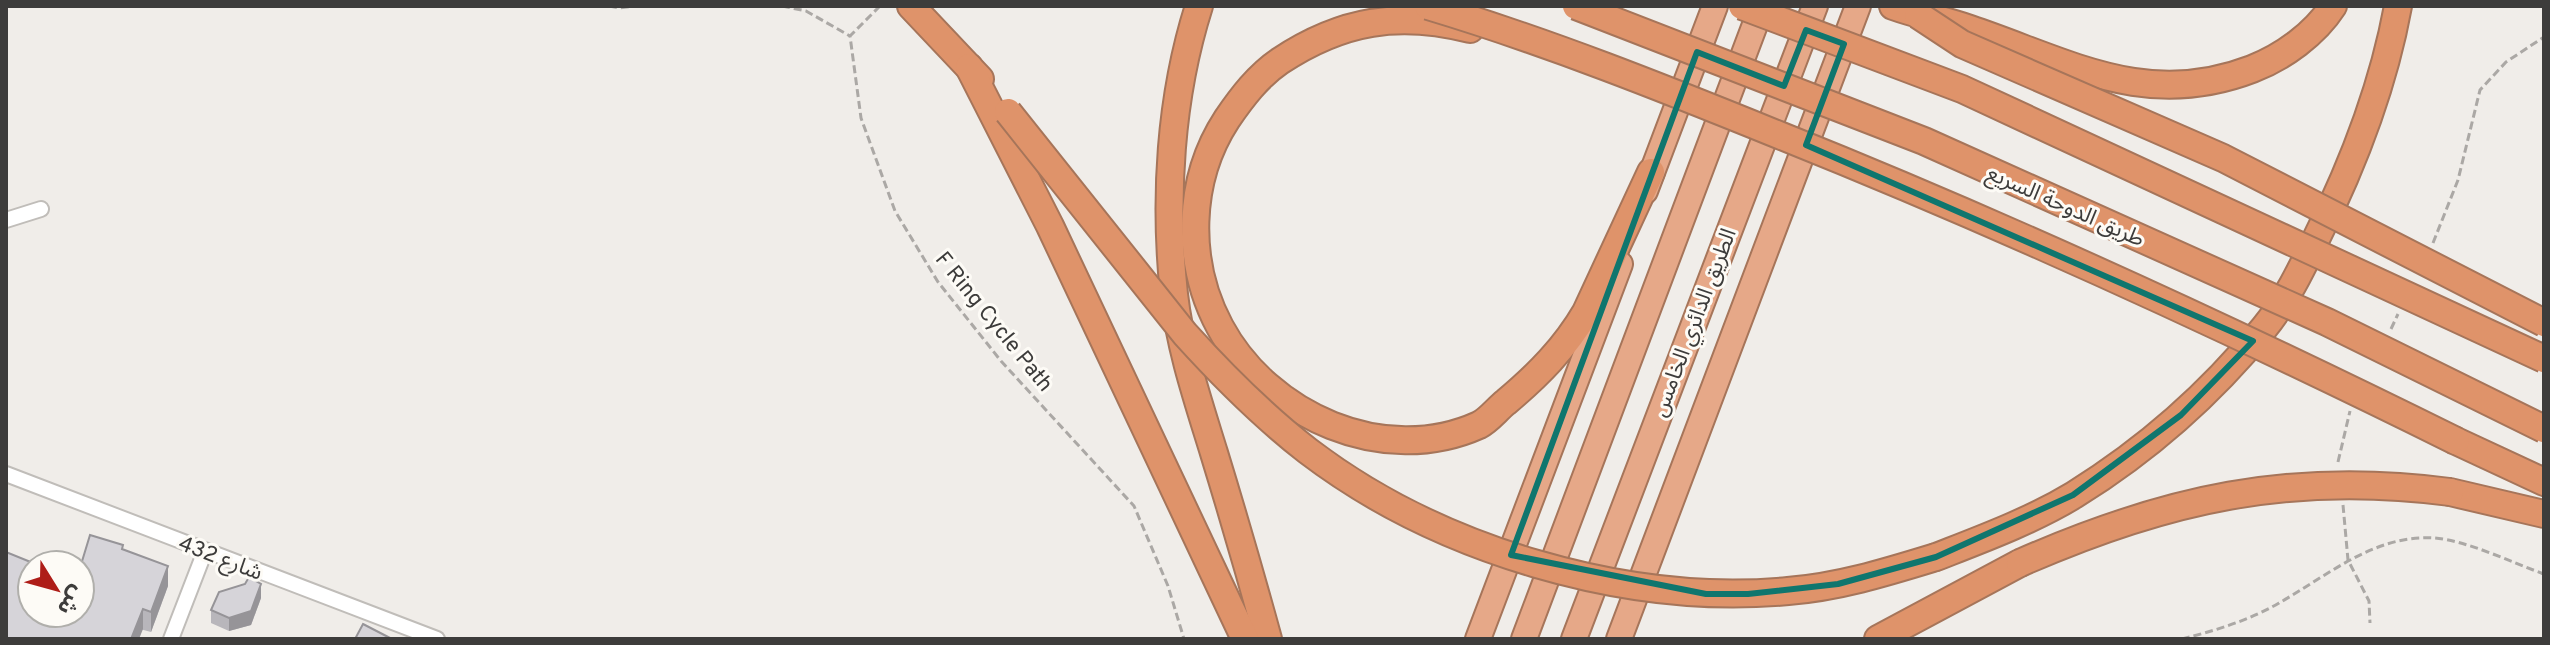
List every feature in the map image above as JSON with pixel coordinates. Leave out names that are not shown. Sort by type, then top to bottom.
[{"type":"highway","points":[[911,6],[969,67],[1185,334],[1261,411],[1310,452],[1399,509],[1505,554],[1621,583],[1706,594],[1790,591],[1838,584],[1936,557],[1999,532],[2073,495],[2130,456],[2181,415],[2266,326],[2297,278],[2337,198],[2376,97],[2398,6]]},
{"type":"highway","points":[[1199,6],[1185,48],[1174,112],[1170,198],[1174,295],[1194,389],[1268,639]]},
{"type":"highway","points":[[1428,6],[1521,34],[1600,63],[1909,187],[2252,340],[2544,482]]},
{"type":"highway","name":"طريق الدوحة السريع","points":[[1576,6],[1924,141],[2327,322],[2544,429]]},
{"type":"highway","points":[[1478,639],[1715,6]]},
{"type":"highway","points":[[1742,6],[1962,89],[2544,359]]},
{"type":"highway","name":"الطريق الدائري الخامس","points":[[1524,639],[1762,6]]},
{"type":"highway","name":"الطريق الدائري الخامس","points":[[1574,639],[1815,6]]},
{"type":"highway","points":[[1619,639],[1858,6]]},
{"type":"highway","points":[[1906,10],[1967,28],[2092,73],[2129,83],[2162,86],[2212,81],[2269,62],[2302,40],[2333,6]]},
{"type":"highway","points":[[1906,10],[1962,44],[2223,158],[2544,323]]},
{"type":"highway","points":[[1600,63],[1424,20],[1391,20],[1339,29],[1310,42],[1269,68],[1249,88],[1216,135],[1205,163],[1195,242],[1204,286],[1220,327],[1246,363],[1286,401],[1333,427],[1374,438],[1420,441],[1444,437],[1482,424],[1527,385],[1574,332],[1651,172]]},
{"type":"highway","points":[[969,67],[1050,226],[1245,639]]},
{"type":"highway","points":[[1878,639],[2020,563],[2078,537],[2130,519],[2255,491],[2360,484],[2450,492],[2544,514]]},
{"type":"street","points":[[6,220],[41,209]]},
{"type":"street","name":"شارع 432","points":[[6,474],[437,639]]},
{"type":"street","points":[[171,639],[205,551]]},
{"type":"path","points":[[609,6],[634,6]]},
{"type":"path","points":[[782,6],[806,11],[850,36],[880,6]]},
{"type":"path","name":"F Ring Cycle Path","points":[[850,36],[861,118],[895,211],[938,282],[983,338],[1134,506],[1168,586],[1184,639]]},
{"type":"path","points":[[2182,639],[2209,632],[2277,605],[2348,560],[2400,541],[2435,538],[2544,574]]},
{"type":"path","points":[[2348,560],[2369,601],[2370,623]]},
{"type":"highlighted area","points":[[1806,30],[1844,44],[1806,145],[2253,341],[2181,415],[2073,495],[1936,557],[1838,584],[1748,594],[1706,594],[1511,555],[1697,52],[1784,86]]},
{"type":"building","points":[[90,535],[123,545],[122,549],[168,566],[151,612],[143,609],[131,639],[6,639],[6,552],[16,556],[16,629],[96,629],[96,549],[86,549]]},
{"type":"building","points":[[249,577],[261,584],[251,611],[229,618],[211,610],[219,592],[245,584]]},
{"type":"building","points":[[363,624],[392,639],[355,639]]}]
